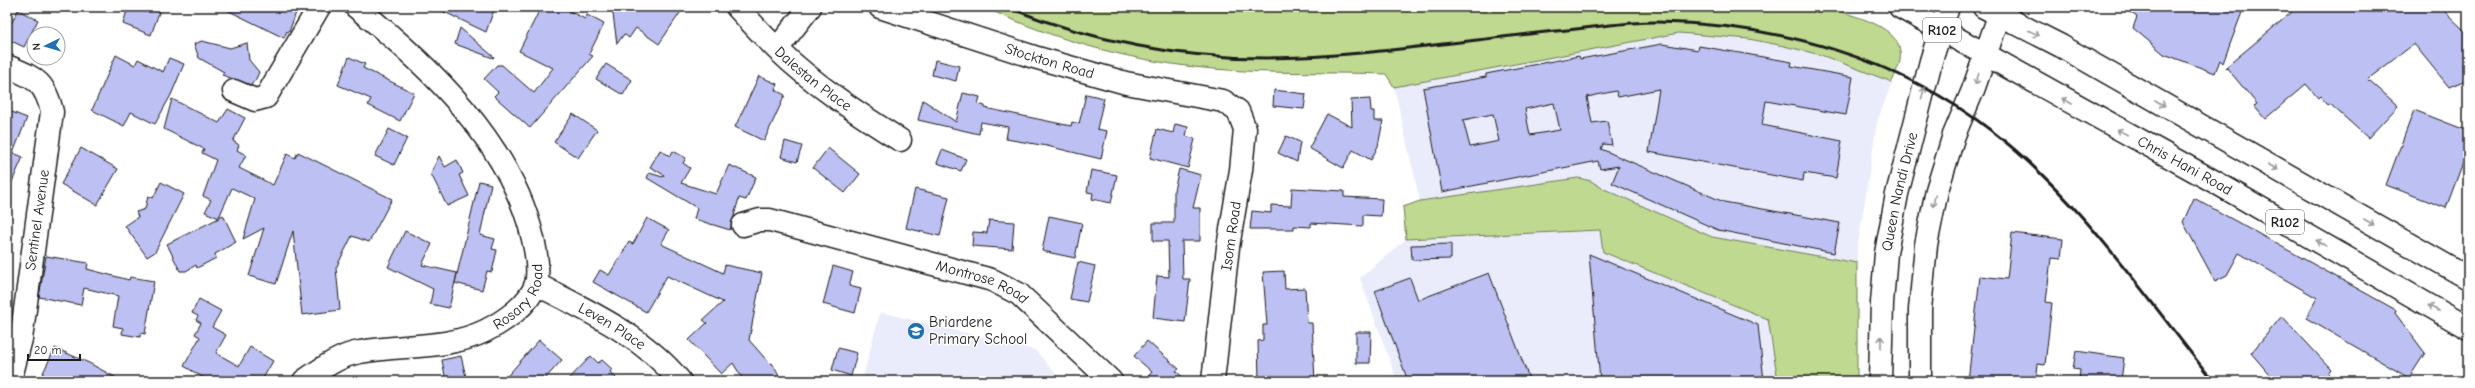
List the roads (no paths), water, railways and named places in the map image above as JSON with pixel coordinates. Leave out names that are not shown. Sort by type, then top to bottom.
[{"type":"street","points":[[234,91],[255,100],[266,97],[319,7]]},
{"type":"street","name":"Rosary Road","points":[[304,381],[330,363],[360,352],[426,346],[464,340],[485,331],[513,314],[536,284],[536,252],[529,218],[507,172],[471,118],[448,91],[356,7]]},
{"type":"street","name":"Dalestan Place","points":[[737,7],[777,49],[860,114],[900,140]]},
{"type":"street","points":[[777,49],[810,7]]},
{"type":"street","name":"Stockton Road","points":[[880,7],[1034,57],[1126,83],[1223,101]]},
{"type":"street","name":"Chris Hani Road","points":[[1900,7],[2215,182],[2468,328]]},
{"type":"street","name":"Queen Nandi Drive","points":[[1880,381],[1882,303],[1886,253],[1897,194],[1940,29],[1948,7]]},
{"type":"street","points":[[1920,381],[1920,310],[1926,245],[1939,183],[1954,135],[1973,90],[1985,54],[1992,11]]},
{"type":"street","name":"R102","points":[[1992,11],[2061,46],[2468,278]]},
{"type":"street","name":"Sentinel Avenue","points":[[10,381],[21,340],[52,112],[48,94],[36,79],[14,69]]},
{"type":"street","name":"Isom Road","points":[[1213,381],[1228,247],[1241,170],[1245,129],[1238,111],[1223,101]]},
{"type":"street","name":"Montrose Road","points":[[743,225],[760,220],[770,220],[958,269],[1007,286],[1019,294],[1111,381]]},
{"type":"street","name":"Leven Place","points":[[536,284],[594,314],[648,348],[680,381]]},
{"type":"railway","points":[[1007,7],[1038,19],[1101,38],[1166,51],[1232,57],[1302,57],[1375,52],[1645,22],[1702,24],[1747,29],[1791,38],[1834,50],[1876,65],[1917,83],[1956,106],[1993,132],[2024,158],[2054,187],[2110,249],[2213,381]]},
{"type":"place","name":"Briardene Primary School","points":[[916,331]]}]
